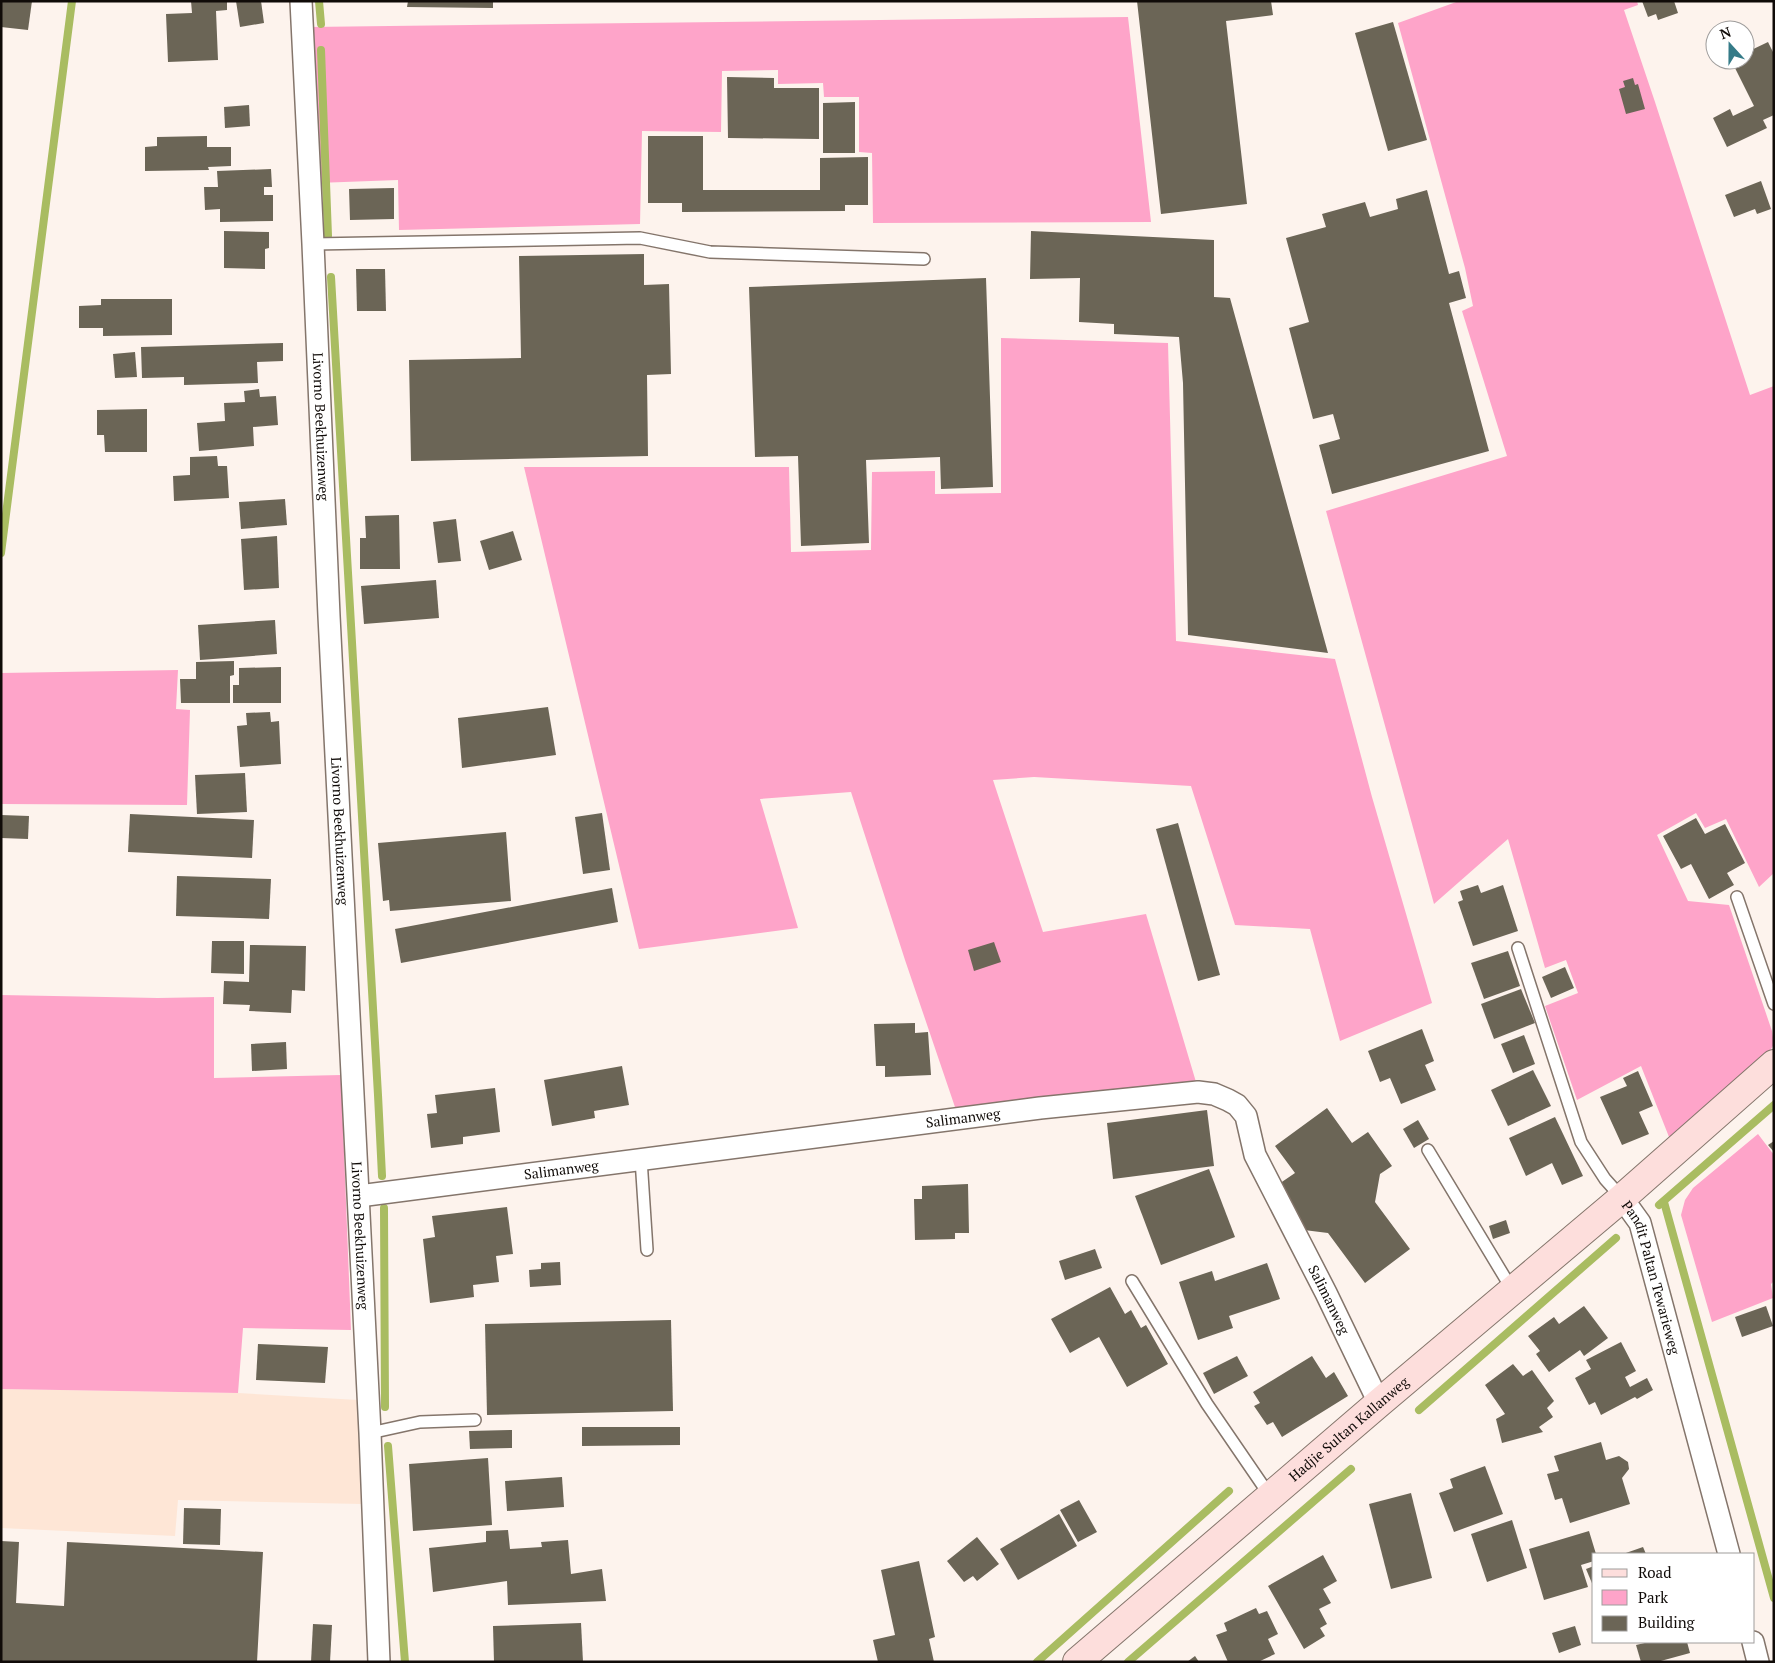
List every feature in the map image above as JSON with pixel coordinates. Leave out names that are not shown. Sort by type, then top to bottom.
[{"type":"street","name":"Livorno Beekhuizenweg","points":[[301,1],[314,244],[329,616],[359,1196],[379,1662]]},
{"type":"street","name":"Pandit Paltan Tewarieweg","points":[[1729,1553],[1640,1223],[1622,1198],[1774,1064]]},
{"type":"street","name":"Salimanweg","points":[[359,1196],[1040,1108],[1198,1092],[1214,1094],[1237,1105],[1246,1116],[1255,1155],[1326,1293],[1379,1403]]},
{"type":"street","name":"Hadjie Sultan Kallanweg","points":[[1077,1662],[1622,1198]]},
{"type":"street","points":[[1753,1643],[1758,1662]]},
{"type":"lane","points":[[314,244],[640,238],[710,252],[924,259]]},
{"type":"lane","points":[[1737,897],[1774,1004]]},
{"type":"lane","points":[[1518,948],[1581,1142],[1604,1179],[1622,1198]]},
{"type":"lane","points":[[1428,1150],[1513,1291]]},
{"type":"lane","points":[[641,1159],[647,1250]]},
{"type":"lane","points":[[1132,1281],[1207,1404],[1270,1496]]},
{"type":"lane","points":[[370,1433],[420,1422],[475,1420]]},
{"type":"shaded area","points":[[1,1389],[238,1393],[358,1400],[362,1504],[178,1500],[175,1536],[1,1528]]},
{"type":"green space","points":[[1459,1],[1637,1],[1638,5],[1624,10],[1750,395],[1774,386],[1774,873],[1759,887],[1726,819],[1705,828],[1696,813],[1657,835],[1688,901],[1729,905],[1772,1031],[1774,1044],[1767,1056],[1671,1142],[1641,1066],[1577,1100],[1545,1006],[1578,993],[1566,960],[1545,968],[1508,839],[1434,904],[1326,511],[1507,456],[1462,311],[1473,306],[1465,268],[1398,23]]},
{"type":"green space","points":[[1128,17],[1151,222],[873,223],[872,153],[859,152],[859,97],[824,97],[823,83],[778,84],[778,70],[722,71],[721,132],[642,131],[640,224],[399,230],[398,180],[317,183],[310,27]]},
{"type":"green space","points":[[1001,338],[1168,343],[1176,641],[1335,659],[1372,797],[1432,1003],[1340,1041],[1310,929],[1235,925],[1191,786],[1034,777],[993,780],[1043,932],[1146,914],[1196,1082],[956,1110],[851,792],[760,799],[798,928],[639,949],[524,467],[789,467],[791,552],[871,550],[872,472],[935,471],[935,494],[1001,493]]},
{"type":"green space","points":[[178,670],[176,709],[190,710],[187,805],[1,804],[1,673]]},
{"type":"green space","points":[[1,995],[158,998],[214,997],[214,1078],[341,1075],[351,1330],[243,1328],[238,1393],[1,1389]]},
{"type":"green space","points":[[1758,1134],[1774,1155],[1774,1281],[1771,1284],[1773,1298],[1712,1322],[1681,1215],[1685,1200],[1693,1188]]},
{"type":"building","points":[[1,1],[32,1],[28,30],[1,27]]},
{"type":"building","points":[[191,1],[227,1],[227,10],[216,11],[218,60],[168,62],[166,14],[192,13]]},
{"type":"building","points":[[236,1],[261,1],[264,23],[240,27]]},
{"type":"building","points":[[408,1],[493,1],[493,8],[407,7]]},
{"type":"building","points":[[1137,1],[1271,1],[1273,15],[1226,21],[1247,204],[1161,214]]},
{"type":"building","points":[[1642,1],[1674,1],[1678,13],[1658,20],[1656,14],[1648,17]]},
{"type":"building","points":[[1393,22],[1427,140],[1388,151],[1355,33]]},
{"type":"building","points":[[1768,42],[1774,54],[1774,115],[1763,120],[1767,128],[1727,147],[1713,118],[1730,109],[1733,116],[1754,106],[1736,70],[1755,70],[1755,48]]},
{"type":"building","points":[[727,77],[774,78],[774,88],[819,88],[819,139],[728,138]]},
{"type":"building","points":[[1633,78],[1635,85],[1638,84],[1645,109],[1626,114],[1619,89],[1625,87],[1623,81]]},
{"type":"building","points":[[855,102],[855,153],[823,153],[823,103]]},
{"type":"building","points":[[249,105],[250,126],[225,128],[224,107]]},
{"type":"building","points":[[207,136],[207,147],[231,147],[231,166],[208,167],[209,170],[145,171],[145,147],[157,146],[157,137]]},
{"type":"building","points":[[648,136],[703,136],[703,190],[820,190],[820,158],[868,157],[868,205],[845,205],[845,211],[682,212],[682,203],[648,203]]},
{"type":"building","points":[[271,169],[272,187],[264,187],[264,195],[273,195],[273,221],[220,222],[220,209],[205,210],[204,187],[218,187],[217,171]]},
{"type":"building","points":[[1761,181],[1771,209],[1757,214],[1755,209],[1734,217],[1725,195]]},
{"type":"building","points":[[394,188],[394,219],[350,220],[349,189]]},
{"type":"building","points":[[1427,190],[1449,274],[1459,271],[1466,298],[1449,303],[1489,451],[1332,494],[1319,445],[1340,439],[1333,414],[1313,419],[1289,328],[1309,322],[1286,238],[1326,227],[1322,214],[1365,202],[1370,217],[1398,209],[1396,199]]},
{"type":"building","points":[[224,231],[269,232],[269,248],[265,249],[265,269],[224,268]]},
{"type":"building","points":[[1031,231],[1214,240],[1214,297],[1230,298],[1328,653],[1188,635],[1183,383],[1179,337],[1114,334],[1114,324],[1079,322],[1080,278],[1030,279]]},
{"type":"building","points":[[644,254],[644,285],[669,284],[671,374],[647,375],[648,456],[411,461],[409,360],[521,358],[519,256]]},
{"type":"building","points":[[356,269],[385,269],[386,311],[357,311]]},
{"type":"building","points":[[986,278],[993,487],[941,489],[940,457],[866,460],[869,543],[801,546],[798,456],[755,457],[749,287]]},
{"type":"building","points":[[101,299],[172,299],[172,335],[103,336],[103,328],[79,328],[79,306],[101,305]]},
{"type":"building","points":[[283,343],[283,361],[257,362],[258,383],[184,385],[184,377],[142,378],[141,347]]},
{"type":"building","points":[[135,352],[137,377],[115,378],[113,354]]},
{"type":"building","points":[[259,389],[260,397],[276,396],[278,425],[253,427],[254,446],[199,451],[197,423],[225,421],[224,403],[245,402],[244,391]]},
{"type":"building","points":[[147,409],[147,452],[105,452],[104,435],[97,435],[97,410]]},
{"type":"building","points":[[217,456],[218,466],[227,466],[229,498],[174,501],[173,476],[190,475],[190,457]]},
{"type":"building","points":[[285,499],[287,525],[241,529],[239,502]]},
{"type":"building","points":[[399,515],[400,569],[360,569],[360,538],[366,538],[365,516]]},
{"type":"building","points":[[456,519],[461,561],[438,563],[433,522]]},
{"type":"building","points":[[513,531],[522,560],[489,570],[480,541]]},
{"type":"building","points":[[277,536],[279,588],[244,590],[241,539]]},
{"type":"building","points":[[436,580],[439,618],[364,624],[361,586]]},
{"type":"building","points":[[275,620],[277,654],[200,660],[198,625]]},
{"type":"building","points":[[234,661],[234,675],[230,676],[230,703],[181,703],[180,679],[196,679],[196,662]]},
{"type":"building","points":[[281,667],[281,703],[233,703],[233,685],[239,685],[239,668]]},
{"type":"building","points":[[548,707],[556,755],[462,768],[458,718]]},
{"type":"building","points":[[270,712],[271,722],[279,721],[281,764],[240,767],[237,726],[247,725],[246,713]]},
{"type":"building","points":[[245,773],[247,812],[197,814],[195,775]]},
{"type":"building","points":[[602,813],[610,870],[583,874],[575,817]]},
{"type":"building","points":[[130,814],[254,820],[252,858],[128,852]]},
{"type":"building","points":[[1,815],[29,816],[28,839],[1,838]]},
{"type":"building","points":[[1696,818],[1705,834],[1725,824],[1745,863],[1727,873],[1734,885],[1709,899],[1691,864],[1681,869],[1663,836]]},
{"type":"building","points":[[1178,823],[1220,975],[1198,981],[1156,829]]},
{"type":"building","points":[[506,832],[511,901],[390,911],[389,900],[383,901],[378,843]]},
{"type":"building","points":[[177,876],[271,879],[269,919],[176,916]]},
{"type":"building","points":[[1478,885],[1481,893],[1503,885],[1518,931],[1473,946],[1458,902],[1463,900],[1460,891]]},
{"type":"building","points":[[612,888],[618,922],[401,963],[395,929]]},
{"type":"building","points":[[212,941],[244,941],[244,974],[211,973]]},
{"type":"building","points":[[994,942],[1001,962],[974,971],[968,950]]},
{"type":"building","points":[[250,945],[306,946],[305,991],[292,990],[291,1013],[249,1011],[250,1005],[223,1004],[224,981],[249,982]]},
{"type":"building","points":[[1508,951],[1520,986],[1484,999],[1471,963]]},
{"type":"building","points":[[1565,967],[1574,988],[1551,998],[1542,977]]},
{"type":"building","points":[[1521,989],[1535,1023],[1494,1039],[1481,1004]]},
{"type":"building","points":[[915,1023],[915,1033],[928,1032],[931,1075],[885,1077],[885,1066],[876,1066],[874,1024]]},
{"type":"building","points":[[1422,1029],[1434,1061],[1425,1065],[1436,1090],[1401,1104],[1390,1078],[1380,1082],[1368,1051]]},
{"type":"building","points":[[1524,1035],[1535,1064],[1513,1073],[1501,1044]]},
{"type":"building","points":[[286,1042],[287,1069],[252,1071],[251,1044]]},
{"type":"building","points":[[622,1066],[629,1105],[594,1111],[595,1118],[552,1126],[544,1080]]},
{"type":"building","points":[[1533,1070],[1551,1106],[1508,1126],[1491,1090]]},
{"type":"building","points":[[1638,1071],[1653,1106],[1639,1112],[1649,1134],[1622,1145],[1600,1097],[1627,1086],[1623,1078]]},
{"type":"building","points":[[495,1088],[500,1132],[463,1137],[463,1144],[431,1148],[427,1114],[437,1113],[435,1095]]},
{"type":"building","points":[[1327,1108],[1352,1143],[1368,1132],[1392,1166],[1380,1174],[1375,1202],[1410,1249],[1365,1283],[1328,1233],[1304,1230],[1273,1188],[1295,1173],[1275,1146]]},
{"type":"building","points":[[1207,1110],[1214,1166],[1113,1179],[1107,1123]]},
{"type":"building","points":[[1555,1117],[1583,1176],[1562,1185],[1552,1163],[1526,1176],[1509,1138]]},
{"type":"building","points":[[1418,1120],[1429,1139],[1414,1148],[1403,1129]]},
{"type":"building","points":[[1774,1141],[1774,1152],[1768,1145]]},
{"type":"building","points":[[1209,1169],[1235,1237],[1161,1265],[1135,1196]]},
{"type":"building","points":[[968,1184],[969,1233],[955,1233],[955,1239],[915,1240],[914,1199],[922,1199],[922,1186]]},
{"type":"building","points":[[507,1207],[513,1254],[496,1256],[499,1282],[473,1285],[474,1297],[430,1303],[423,1239],[435,1237],[432,1216]]},
{"type":"building","points":[[1506,1220],[1510,1233],[1493,1239],[1489,1226]]},
{"type":"building","points":[[1095,1249],[1102,1268],[1065,1280],[1059,1261]]},
{"type":"building","points":[[560,1262],[561,1285],[530,1287],[529,1270],[541,1269],[541,1263]]},
{"type":"building","points":[[1267,1263],[1280,1299],[1229,1316],[1233,1328],[1198,1340],[1179,1282],[1212,1271],[1215,1281]]},
{"type":"building","points":[[1110,1287],[1125,1314],[1131,1310],[1141,1328],[1146,1325],[1168,1364],[1127,1387],[1099,1337],[1070,1353],[1051,1319]]},
{"type":"building","points":[[1584,1306],[1608,1338],[1584,1356],[1580,1350],[1549,1372],[1536,1354],[1540,1351],[1528,1336],[1554,1317],[1559,1324]]},
{"type":"building","points":[[1766,1306],[1773,1326],[1742,1337],[1735,1317]]},
{"type":"building","points":[[671,1320],[673,1411],[487,1415],[485,1324]]},
{"type":"building","points":[[1621,1342],[1636,1371],[1625,1377],[1630,1387],[1647,1378],[1653,1390],[1601,1415],[1595,1402],[1589,1405],[1575,1378],[1591,1369],[1586,1360]]},
{"type":"building","points":[[258,1344],[328,1347],[325,1383],[256,1380]]},
{"type":"building","points":[[1237,1356],[1248,1376],[1214,1394],[1203,1373]]},
{"type":"building","points":[[1312,1356],[1326,1378],[1334,1372],[1348,1396],[1282,1437],[1273,1422],[1267,1425],[1254,1406],[1260,1403],[1253,1392]]},
{"type":"building","points":[[1513,1364],[1523,1376],[1532,1370],[1554,1401],[1547,1408],[1553,1417],[1539,1427],[1543,1432],[1502,1443],[1496,1419],[1505,1414],[1485,1385]]},
{"type":"building","points":[[582,1427],[680,1427],[680,1445],[582,1446]]},
{"type":"building","points":[[512,1430],[512,1448],[470,1449],[469,1431]]},
{"type":"building","points":[[1601,1442],[1606,1460],[1619,1456],[1628,1462],[1629,1469],[1622,1478],[1630,1504],[1570,1523],[1562,1498],[1555,1500],[1547,1474],[1559,1471],[1554,1456]]},
{"type":"building","points":[[488,1458],[492,1525],[413,1531],[409,1464]]},
{"type":"building","points":[[1485,1466],[1503,1514],[1454,1532],[1439,1493],[1453,1488],[1450,1479]]},
{"type":"building","points":[[562,1477],[564,1507],[507,1511],[505,1481]]},
{"type":"building","points":[[1411,1493],[1432,1578],[1391,1589],[1369,1504]]},
{"type":"building","points":[[1079,1500],[1097,1532],[1078,1542],[1060,1510]]},
{"type":"building","points":[[184,1508],[221,1509],[220,1545],[183,1544]]},
{"type":"building","points":[[1059,1514],[1077,1546],[1018,1580],[1000,1549]]},
{"type":"building","points":[[1512,1520],[1527,1568],[1487,1582],[1471,1534]]},
{"type":"building","points":[[508,1530],[510,1549],[542,1547],[541,1542],[568,1540],[571,1574],[602,1569],[606,1601],[508,1605],[507,1581],[433,1592],[429,1548],[486,1542],[486,1531]]},
{"type":"building","points":[[1589,1531],[1596,1553],[1592,1553],[1592,1562],[1581,1565],[1588,1587],[1544,1600],[1529,1549]]},
{"type":"building","points":[[977,1537],[999,1564],[977,1581],[973,1576],[964,1582],[947,1561]]},
{"type":"building","points":[[1,1541],[19,1542],[16,1603],[64,1606],[67,1542],[263,1552],[257,1662],[1,1662]]},
{"type":"building","points":[[1643,1547],[1646,1553],[1626,1553]]},
{"type":"building","points":[[1323,1555],[1337,1581],[1323,1589],[1331,1603],[1319,1609],[1327,1624],[1320,1628],[1325,1636],[1304,1649],[1268,1586]]},
{"type":"building","points":[[919,1561],[935,1637],[929,1639],[934,1662],[878,1662],[873,1640],[895,1635],[881,1570]]},
{"type":"building","points":[[1592,1567],[1592,1583],[1586,1569]]},
{"type":"building","points":[[1256,1608],[1259,1614],[1267,1611],[1278,1634],[1268,1639],[1275,1654],[1258,1662],[1228,1662],[1216,1635],[1227,1631],[1224,1623]]},
{"type":"building","points":[[581,1623],[583,1662],[494,1662],[493,1626]]},
{"type":"building","points":[[313,1624],[332,1625],[330,1662],[311,1662]]},
{"type":"building","points":[[1575,1626],[1581,1645],[1559,1653],[1552,1633]]},
{"type":"building","points":[[1645,1643],[1687,1643],[1690,1653],[1657,1662],[1641,1662],[1636,1645]]},
{"type":"building","points":[[1195,1656],[1199,1662],[1187,1662]]},
{"type":"waterway","points":[[1,553],[72,1]]},
{"type":"waterway","points":[[319,1],[321,24]]},
{"type":"waterway","points":[[321,50],[328,236]]},
{"type":"waterway","points":[[331,277],[382,1176]]},
{"type":"waterway","points":[[1659,1205],[1774,1105]]},
{"type":"waterway","points":[[1664,1202],[1774,1598]]},
{"type":"waterway","points":[[384,1208],[385,1407]]},
{"type":"waterway","points":[[1419,1410],[1616,1238]]},
{"type":"waterway","points":[[388,1446],[405,1662]]},
{"type":"waterway","points":[[1128,1662],[1351,1469]]},
{"type":"waterway","points":[[1037,1662],[1229,1491]]}]
